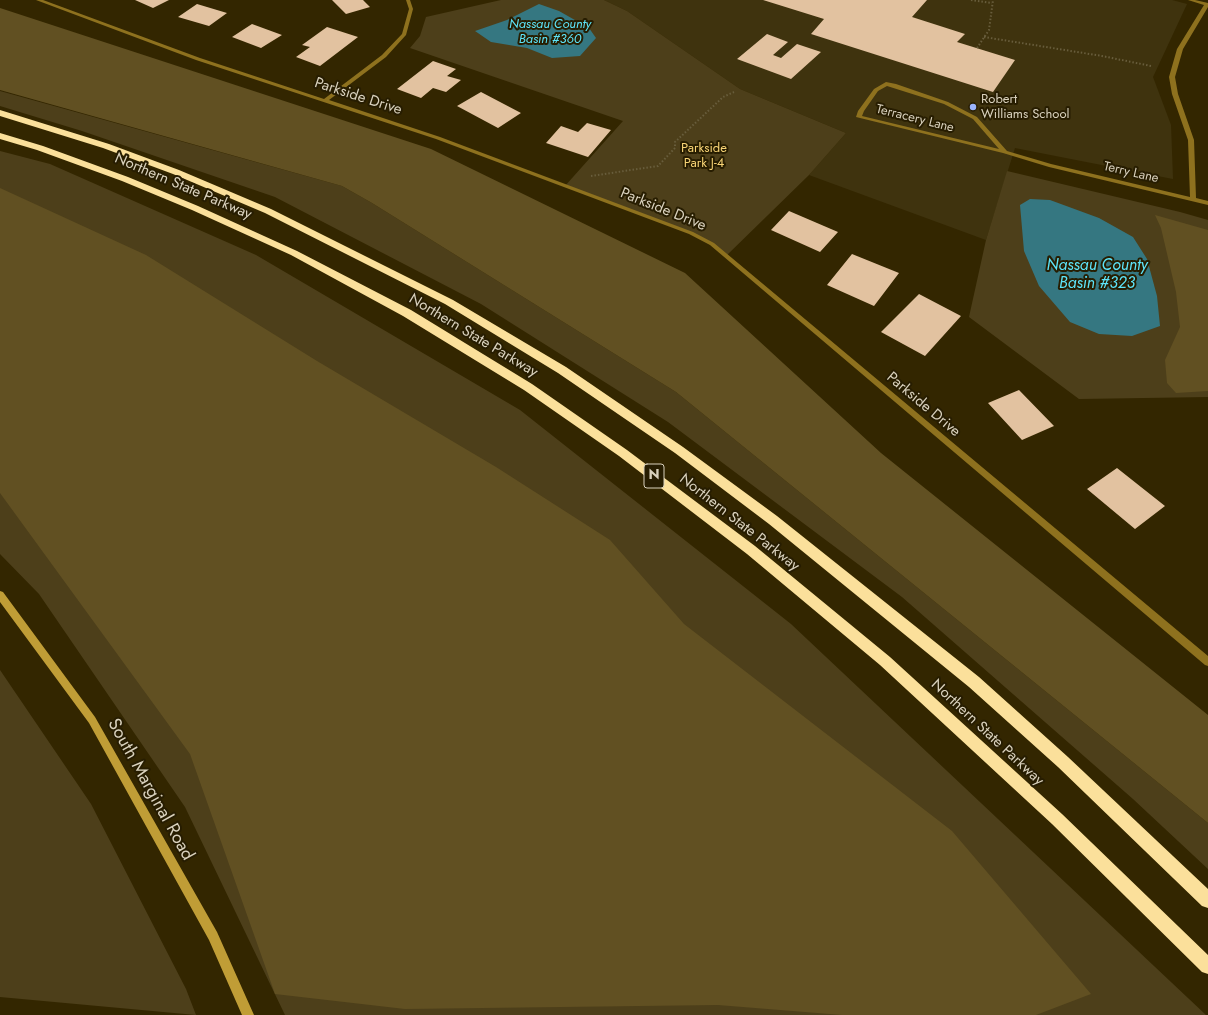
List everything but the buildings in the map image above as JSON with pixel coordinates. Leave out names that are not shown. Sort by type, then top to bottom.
[{"type":"highway","name":"Northern State Parkway","points":[[0,113],[113,148],[176,172],[268,211],[449,302],[562,370],[679,450],[767,515],[974,682],[1063,762],[1208,900]]},
{"type":"highway","name":"Northern State Parkway","points":[[0,136],[40,148],[125,179],[294,252],[407,314],[528,387],[622,453],[751,550],[885,661],[1057,819],[1208,966]]},
{"type":"main road","name":"South Marginal Road","points":[[0,595],[92,720],[212,936],[248,1015]]},
{"type":"street","name":"Parkside Drive","points":[[38,0],[198,59],[438,138],[691,233],[712,244],[1208,662]]},
{"type":"street","points":[[326,100],[384,56],[404,34],[411,9],[408,0]]},
{"type":"street","points":[[1190,0],[1208,5],[1180,49],[1172,77],[1175,94],[1190,140],[1193,198]]},
{"type":"street","name":"Terracery Lane","points":[[1005,152],[975,118],[946,103],[896,86],[886,84],[876,90],[861,111],[859,117],[1005,152],[1049,165]]},
{"type":"street","name":"Terry Lane","points":[[1049,165],[1208,202]]},
{"type":"path","points":[[971,0],[992,3]]},
{"type":"path","points":[[977,48],[989,30],[993,0]]},
{"type":"path","points":[[984,37],[1102,56],[1151,66]]},
{"type":"path","points":[[573,189],[589,177],[658,166],[675,148],[675,142],[723,97],[734,92]]},
{"type":"shaded area","name":"Robert Williams School","points":[[604,0],[1172,0],[1187,4],[1153,77],[1171,125],[1173,179],[1015,148],[986,240],[809,175],[846,133],[740,89],[627,11]]},
{"type":"shaded area","points":[[0,8],[431,149],[685,273],[881,453],[1208,715],[1208,823],[676,392],[372,203],[342,186],[0,90]]},
{"type":"shaded area","points":[[0,188],[146,255],[317,361],[496,467],[610,540],[684,624],[952,831],[1091,994],[1036,1015],[842,1015],[718,1005],[405,1009],[275,994],[190,754],[0,493]]},
{"type":"shaded area","points":[[1155,215],[1208,230],[1208,391],[1176,393],[1167,383],[1165,360],[1180,327],[1176,292],[1161,228]]},
{"type":"green space","name":"Parkside Park J-4","points":[[501,0],[604,0],[627,11],[740,89],[846,133],[809,175],[726,256],[712,244],[691,233],[565,186],[623,121],[410,48],[420,36],[426,17]]},
{"type":"green space","points":[[0,91],[342,186],[372,203],[676,392],[1208,823],[1208,869],[1133,799],[902,597],[668,422],[481,304],[275,197],[82,131],[0,106]]},
{"type":"green space","points":[[0,151],[50,164],[256,255],[520,410],[791,624],[1206,1015],[285,1015],[185,807],[39,594],[0,554]]},
{"type":"green space","points":[[1007,171],[1208,220],[1208,397],[1079,399],[969,317],[986,240]]},
{"type":"green space","points":[[0,670],[91,804],[186,989],[196,1015],[0,997]]},
{"type":"water","name":"Nassau County Basin #360","points":[[539,4],[559,11],[589,28],[596,38],[580,56],[552,58],[527,48],[491,42],[475,31],[507,20]]},
{"type":"water","name":"Nassau County Basin #323","points":[[1030,199],[1050,200],[1099,218],[1133,237],[1147,259],[1157,296],[1160,326],[1132,336],[1099,334],[1070,322],[1039,286],[1024,251],[1020,205]]},
{"type":"place","name":"Robert Williams School","points":[[973,107]]}]
